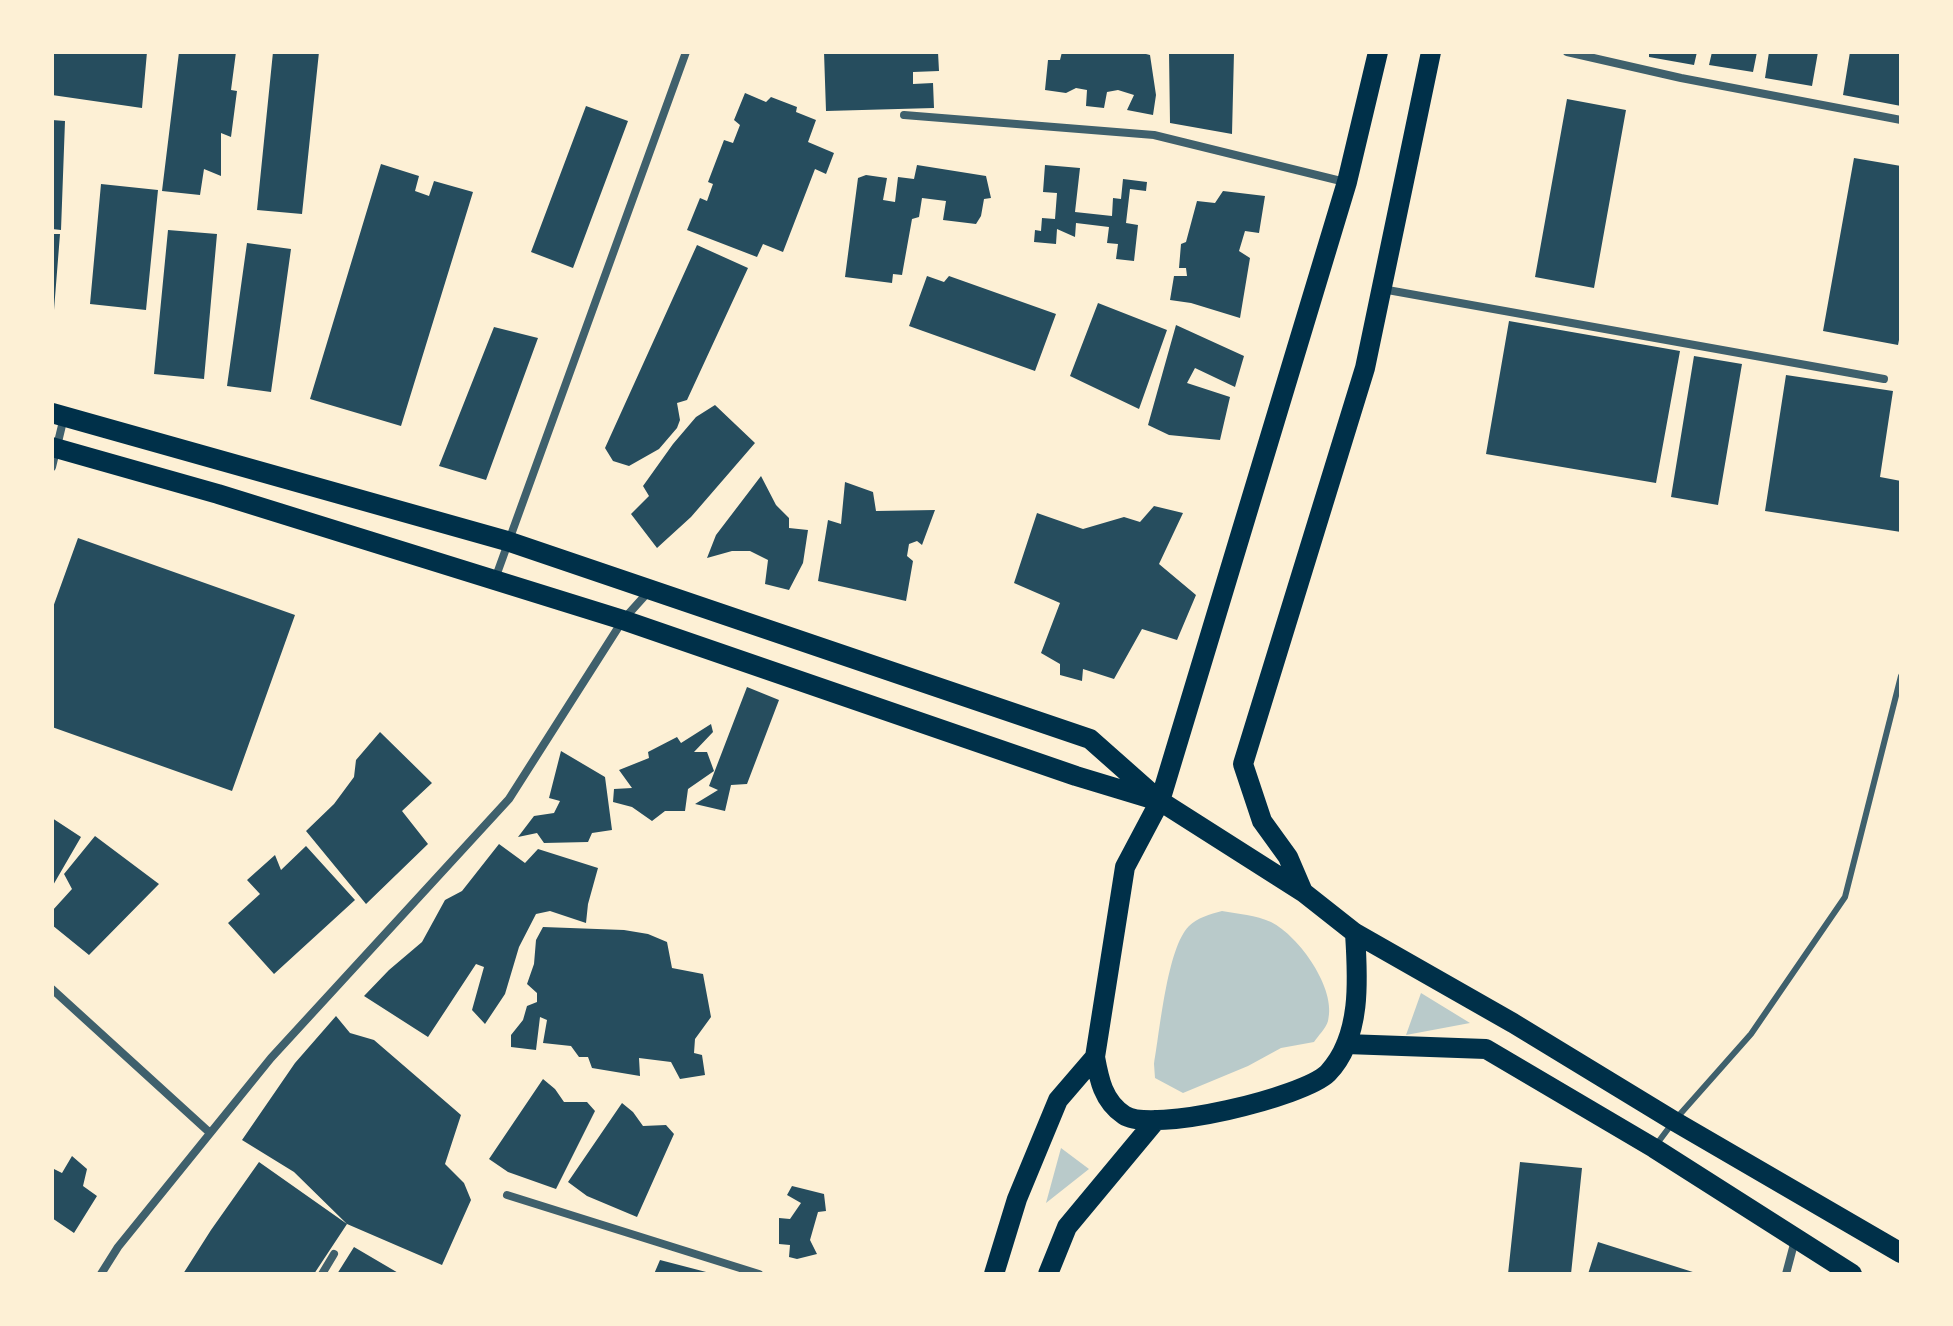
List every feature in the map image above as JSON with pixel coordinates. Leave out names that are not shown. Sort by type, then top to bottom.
[{"type":"main road","points":[[1355,933],[1358,988],[1346,1044],[1327,1074],[1309,1084],[1251,1105],[1214,1113],[1156,1120],[1126,1117],[1111,1103],[1100,1085],[1095,1057],[1125,867],[1160,801],[1347,182],[1378,52]]},
{"type":"main road","points":[[1303,892],[1288,857],[1262,821],[1243,764],[1365,368],[1431,52]]},
{"type":"main road","points":[[58,414],[507,541],[1090,739],[1160,801],[1303,892],[1355,933],[1901,1253]]},
{"type":"main road","points":[[54,454],[218,494],[623,620],[1076,776],[1160,801]]},
{"type":"main road","points":[[1346,1044],[1486,1049],[1654,1148],[1852,1274]]},
{"type":"main road","points":[[994,1274],[1017,1199],[1058,1100],[1095,1057]]},
{"type":"main road","points":[[1048,1274],[1067,1227],[1156,1120]]},
{"type":"street","points":[[495,580],[686,52]]},
{"type":"street","points":[[1567,52],[1681,78],[1901,120]]},
{"type":"street","points":[[904,115],[1154,135],[1347,182]]},
{"type":"street","points":[[1381,289],[1884,379]]},
{"type":"street","points":[[54,454],[58,414]]},
{"type":"street","points":[[101,1274],[118,1247],[271,1058],[509,799],[623,620],[650,589]]},
{"type":"street","points":[[52,989],[209,1132]]},
{"type":"street","points":[[507,1195],[759,1274]]},
{"type":"street","points":[[1786,1274],[1796,1239]]},
{"type":"street","points":[[322,1274],[334,1254]]},
{"type":"lane","points":[[1654,1148],[1751,1034],[1845,897],[1901,676]]},
{"type":"shaded area","points":[[1222,911],[1271,922],[1293,939],[1321,979],[1327,994],[1328,1021],[1314,1042],[1281,1048],[1248,1066],[1183,1093],[1155,1078],[1154,1064],[1170,971],[1181,937],[1189,926]]},
{"type":"shaded area","points":[[1421,993],[1470,1023],[1406,1035]]},
{"type":"shaded area","points":[[1061,1148],[1089,1169],[1046,1203]]},
{"type":"building","points":[[52,52],[147,52],[142,108],[52,95]]},
{"type":"building","points":[[179,52],[236,52],[231,90],[237,91],[231,137],[221,133],[221,176],[204,169],[200,195],[162,191]]},
{"type":"building","points":[[273,52],[319,52],[302,214],[257,210]]},
{"type":"building","points":[[824,52],[938,52],[939,71],[913,72],[913,84],[933,83],[934,108],[826,111]]},
{"type":"building","points":[[1062,52],[1138,52],[1150,55],[1156,95],[1153,115],[1127,110],[1134,95],[1118,90],[1107,92],[1104,108],[1086,106],[1087,90],[1076,88],[1066,93],[1045,90],[1048,60],[1060,60]]},
{"type":"building","points":[[1169,52],[1234,52],[1232,134],[1170,123]]},
{"type":"building","points":[[1649,52],[1697,52],[1694,65],[1649,57]]},
{"type":"building","points":[[1712,52],[1757,52],[1753,72],[1709,65]]},
{"type":"building","points":[[1769,52],[1818,52],[1812,86],[1765,78]]},
{"type":"building","points":[[1850,52],[1901,52],[1901,106],[1843,95]]},
{"type":"building","points":[[745,93],[766,102],[771,97],[797,107],[796,112],[816,120],[808,142],[834,153],[826,174],[815,169],[783,252],[763,244],[757,257],[687,230],[700,198],[707,201],[713,184],[708,182],[724,140],[733,143],[740,125],[734,120]]},
{"type":"building","points":[[1567,99],[1626,110],[1594,288],[1535,277]]},
{"type":"building","points":[[586,106],[628,121],[573,268],[531,252]]},
{"type":"building","points":[[52,120],[65,121],[61,230],[52,229]]},
{"type":"building","points":[[1854,158],[1901,166],[1901,330],[1898,345],[1823,331]]},
{"type":"building","points":[[381,164],[419,176],[415,191],[429,196],[434,181],[473,192],[401,426],[310,399]]},
{"type":"building","points":[[917,165],[986,176],[991,198],[984,199],[976,224],[943,220],[946,201],[922,198],[919,217],[912,219],[902,275],[893,274],[892,283],[845,277],[858,178],[866,175],[887,178],[883,200],[895,202],[898,177],[914,179]]},
{"type":"building","points":[[1045,165],[1080,168],[1075,212],[1112,216],[1113,198],[1121,199],[1123,179],[1147,182],[1146,191],[1130,189],[1126,223],[1138,225],[1134,261],[1116,259],[1118,244],[1107,243],[1109,227],[1076,223],[1075,237],[1057,229],[1056,244],[1034,242],[1035,230],[1041,231],[1042,218],[1055,219],[1057,193],[1043,192]]},
{"type":"building","points":[[101,184],[158,190],[146,310],[90,304]]},
{"type":"building","points":[[1223,191],[1265,196],[1259,233],[1245,231],[1239,251],[1250,258],[1240,318],[1170,300],[1174,276],[1187,276],[1186,268],[1179,268],[1181,244],[1186,242],[1197,201],[1215,203]]},
{"type":"building","points":[[168,230],[217,234],[204,379],[154,374]]},
{"type":"building","points":[[52,234],[60,234],[54,310],[52,310]]},
{"type":"building","points":[[247,243],[291,249],[271,392],[227,386]]},
{"type":"building","points":[[697,245],[748,268],[687,400],[677,403],[680,420],[677,428],[659,449],[629,466],[613,461],[605,448]]},
{"type":"building","points":[[927,276],[944,282],[949,276],[1056,314],[1035,371],[909,326]]},
{"type":"building","points":[[1098,303],[1167,330],[1139,409],[1070,376]]},
{"type":"building","points":[[1509,321],[1680,351],[1656,483],[1486,454]]},
{"type":"building","points":[[1176,325],[1244,356],[1235,387],[1195,368],[1187,383],[1230,397],[1220,440],[1169,435],[1148,425]]},
{"type":"building","points":[[494,327],[538,338],[486,480],[439,466]]},
{"type":"building","points":[[1694,356],[1742,364],[1718,505],[1671,497]]},
{"type":"building","points":[[1786,375],[1893,391],[1880,477],[1901,481],[1901,532],[1765,511]]},
{"type":"building","points":[[715,405],[755,443],[691,517],[657,548],[631,514],[649,496],[643,486],[673,444],[696,417]]},
{"type":"building","points":[[761,476],[776,505],[789,518],[789,528],[808,530],[803,563],[789,590],[765,584],[768,560],[750,551],[732,551],[707,558],[716,535]]},
{"type":"building","points":[[845,482],[873,492],[876,511],[935,510],[922,545],[917,541],[909,544],[907,556],[913,561],[906,601],[818,581],[828,520],[841,524]]},
{"type":"building","points":[[1154,506],[1183,513],[1159,564],[1196,595],[1177,640],[1142,629],[1114,679],[1083,669],[1082,681],[1060,675],[1060,664],[1041,653],[1060,603],[1014,583],[1037,513],[1083,529],[1124,517],[1140,522]]},
{"type":"building","points":[[78,538],[295,615],[232,791],[52,727],[52,610]]},
{"type":"building","points":[[747,687],[779,700],[747,784],[731,785],[725,811],[695,804],[718,790],[709,786]]},
{"type":"building","points":[[711,724],[713,732],[694,752],[707,752],[714,771],[688,789],[685,811],[665,811],[652,821],[632,807],[613,802],[614,789],[632,788],[619,770],[649,758],[648,752],[677,737],[681,743]]},
{"type":"building","points":[[380,732],[432,783],[402,811],[428,844],[366,904],[306,831],[334,804],[354,777],[356,760]]},
{"type":"building","points":[[561,751],[605,777],[612,830],[592,833],[588,842],[544,843],[537,833],[518,837],[534,816],[554,813],[560,801],[549,798]]},
{"type":"building","points":[[52,818],[81,837],[52,887]]},
{"type":"building","points":[[95,836],[159,884],[89,955],[52,925],[52,911],[72,889],[64,874]]},
{"type":"building","points":[[499,844],[525,863],[538,849],[598,868],[586,923],[550,911],[536,914],[519,947],[505,994],[485,1024],[472,1010],[484,967],[476,964],[428,1037],[364,996],[422,942],[445,900],[462,891]]},
{"type":"building","points":[[306,846],[355,900],[274,974],[228,923],[260,894],[247,880],[275,855],[281,870]]},
{"type":"building","points":[[543,927],[648,934],[667,942],[672,968],[703,974],[711,1017],[695,1039],[694,1053],[702,1055],[705,1075],[680,1079],[671,1062],[639,1058],[640,1076],[592,1068],[588,1057],[579,1057],[571,1046],[543,1043],[547,1020],[540,1017],[536,1050],[511,1047],[511,1035],[523,1020],[527,1006],[537,1002],[537,993],[527,984],[534,964],[536,940]]},
{"type":"building","points":[[336,1016],[350,1033],[374,1040],[461,1115],[445,1164],[464,1183],[471,1200],[442,1265],[347,1224],[294,1172],[242,1140],[295,1063]]},
{"type":"building","points":[[543,1079],[564,1102],[587,1102],[595,1111],[556,1189],[508,1172],[489,1159]]},
{"type":"building","points":[[622,1103],[643,1126],[666,1125],[674,1134],[637,1217],[587,1196],[568,1182]]},
{"type":"building","points":[[72,1156],[87,1169],[83,1186],[97,1196],[74,1233],[52,1218],[52,1168],[62,1173]]},
{"type":"building","points":[[259,1162],[347,1224],[314,1274],[183,1274],[211,1230]]},
{"type":"building","points":[[1520,1162],[1582,1168],[1571,1274],[1508,1274]]},
{"type":"building","points":[[792,1186],[824,1194],[826,1211],[818,1212],[810,1240],[817,1254],[797,1259],[789,1257],[790,1245],[779,1244],[779,1218],[790,1219],[801,1203],[787,1195]]},
{"type":"building","points":[[1598,1242],[1696,1273],[1696,1274],[1588,1274]]},
{"type":"building","points":[[354,1247],[400,1274],[337,1274]]},
{"type":"building","points":[[660,1260],[710,1273],[710,1274],[654,1274]]}]
